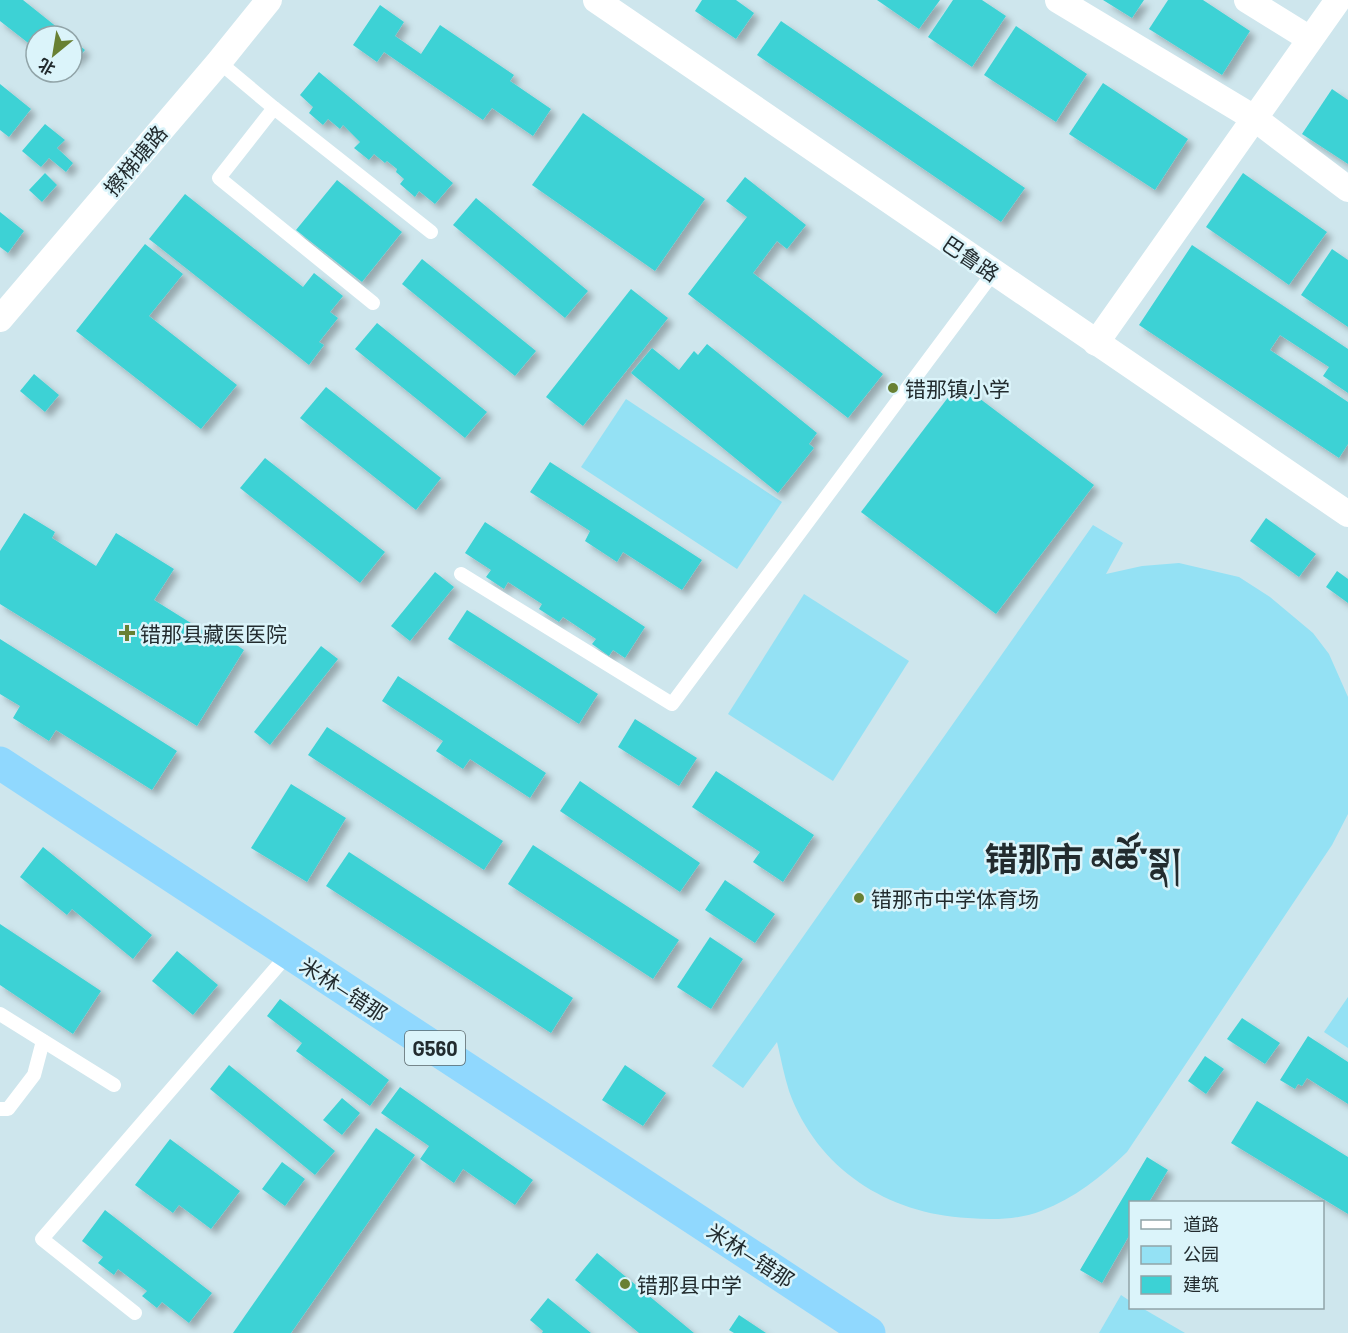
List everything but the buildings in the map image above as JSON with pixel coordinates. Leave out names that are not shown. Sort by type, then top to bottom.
[{"type":"highway","name":"米林—错那","points":[[0,763],[869,1333]]},
{"type":"street","name":"擦梯塘路","points":[[0,319],[269,0]]},
{"type":"street","points":[[1058,0],[1254,118],[1348,189]]},
{"type":"street","points":[[1247,0],[1310,39]]},
{"type":"street","points":[[1096,343],[1338,0]]},
{"type":"street","name":"巴鲁路","points":[[599,1],[1348,514]]},
{"type":"lane","points":[[219,62],[431,232]]},
{"type":"lane","points":[[274,108],[219,178],[373,303]]},
{"type":"lane","points":[[461,574],[672,704],[993,273]]},
{"type":"lane","points":[[135,1313],[42,1239],[289,953]]},
{"type":"lane","points":[[0,1014],[114,1085]]},
{"type":"lane","points":[[0,1109],[9,1109],[34,1075],[43,1041]]},
{"type":"green space","points":[[626,399],[782,502],[737,569],[581,467]]},
{"type":"green space","points":[[1093,525],[1123,543],[1106,574],[1142,566],[1179,563],[1239,577],[1270,597],[1313,633],[1329,654],[1348,697],[1348,814],[1332,845],[1127,1152],[1087,1186],[1041,1211],[1014,1218],[996,1219],[938,1215],[884,1197],[859,1182],[837,1164],[801,1119],[789,1091],[777,1042],[743,1088],[712,1066]]},
{"type":"green space","points":[[804,594],[909,661],[833,781],[728,714]]},
{"type":"green space","points":[[1348,997],[1348,1048],[1324,1032]]},
{"type":"green space","points":[[1121,1295],[1129,1300],[1129,1309],[1144,1309],[1185,1333],[1099,1333]]},
{"type":"place","name":"错那镇小学","points":[[893,388]]},
{"type":"place","name":"错那县藏医医院","points":[[127,633]]},
{"type":"place","name":"错那市中学体育场","points":[[859,898]]},
{"type":"place","name":"错那县中学","points":[[625,1284]]},
{"type":"district","name":"错那市 མཚོ་སྣ།","points":[[1083,858]]}]
